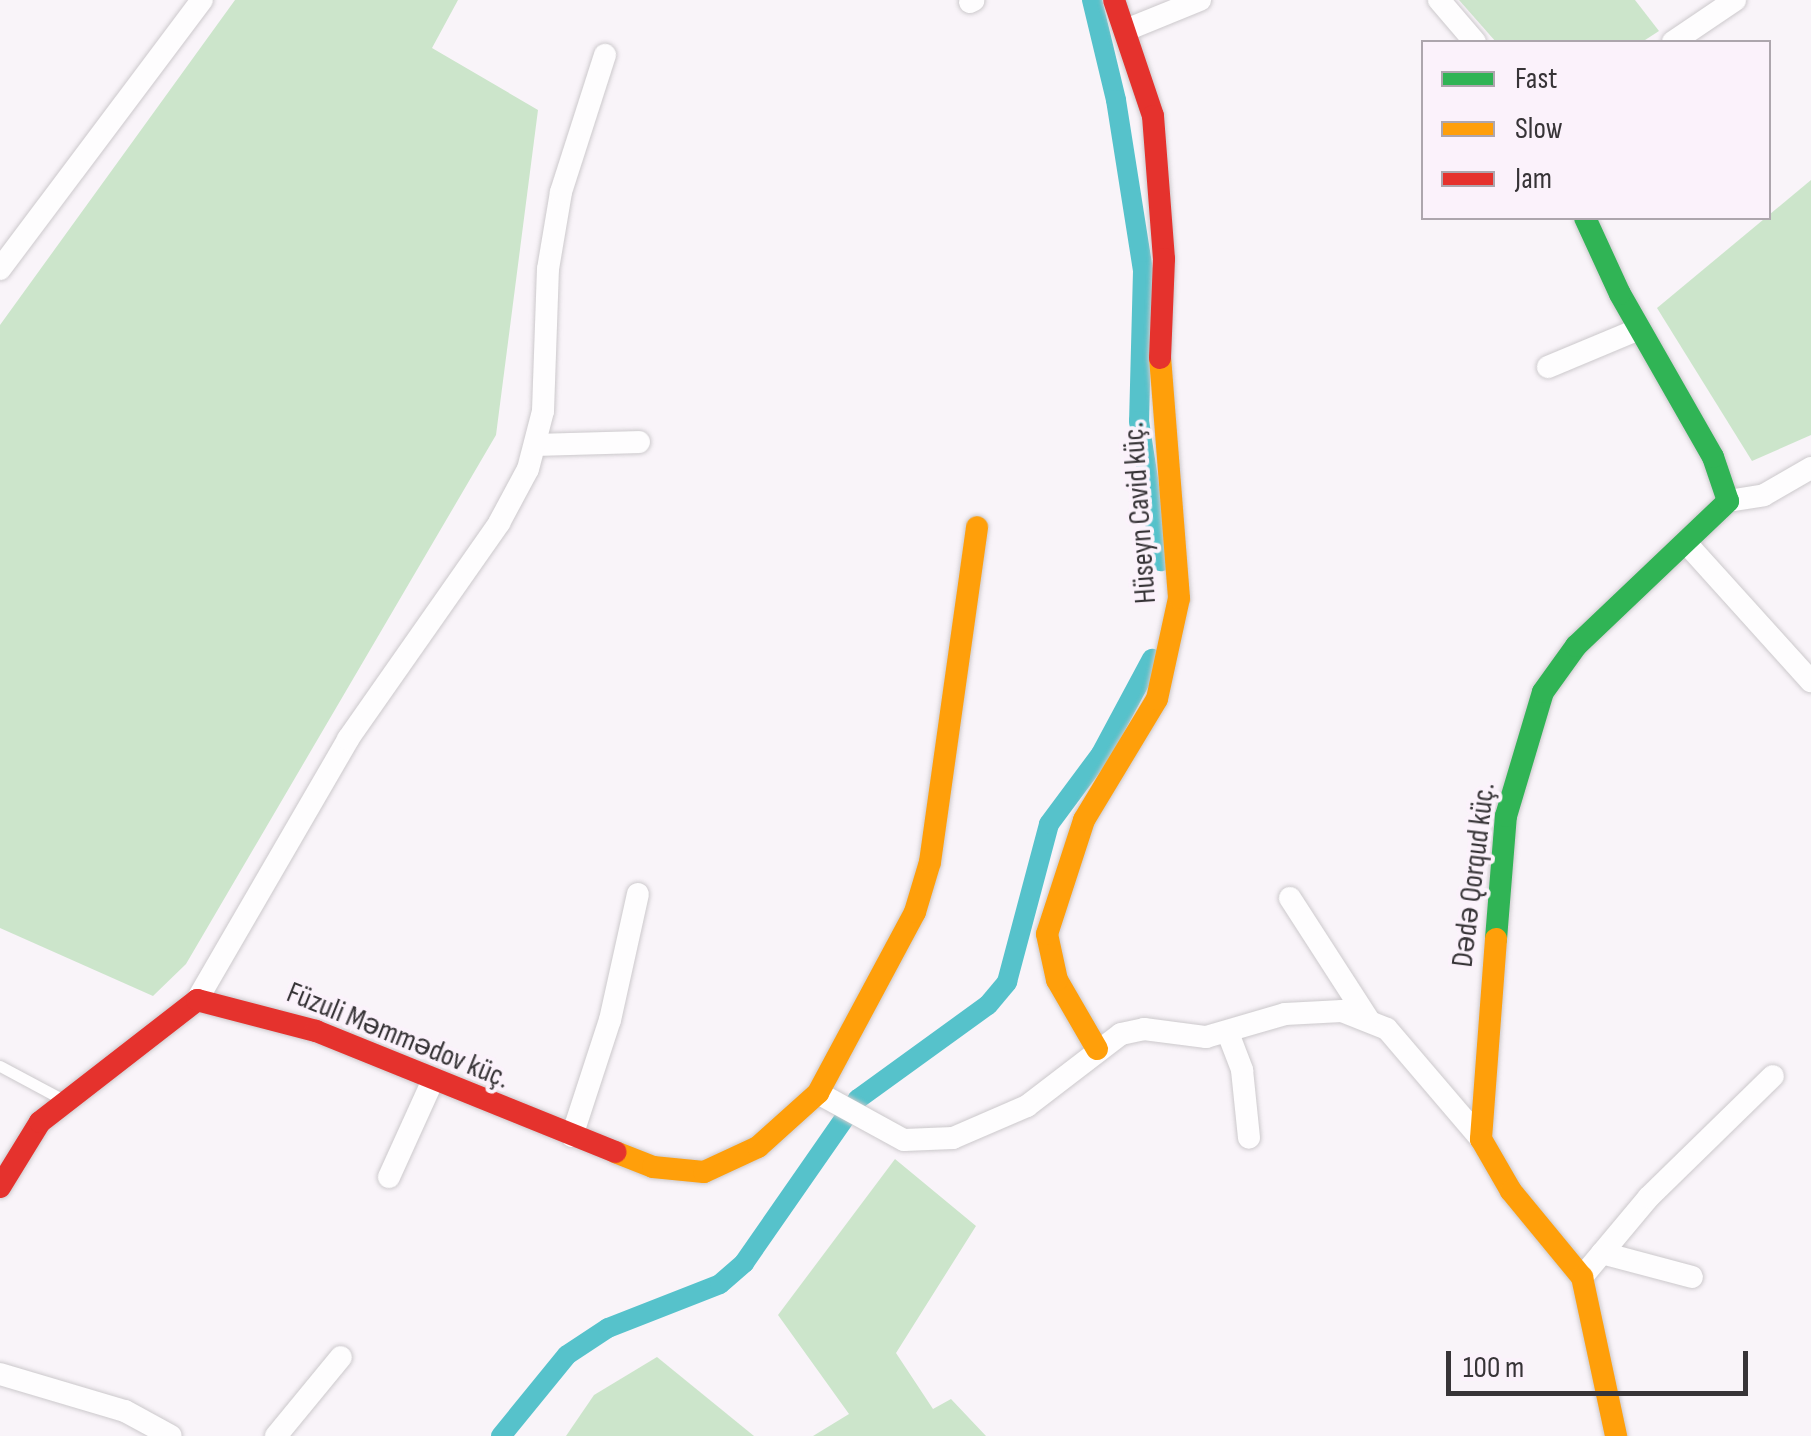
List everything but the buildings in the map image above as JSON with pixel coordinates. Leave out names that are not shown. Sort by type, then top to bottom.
[{"type":"street","points":[[0,269],[202,0]]},
{"type":"street","name":"Hüseyn Cavid küç.","points":[[1097,1049],[1057,980],[1048,934],[1084,820],[1157,699],[1179,598],[1160,365],[1164,258],[1153,116],[1114,0]]},
{"type":"street","points":[[1126,30],[1200,0]]},
{"type":"street","points":[[1439,0],[1474,40]]},
{"type":"street","points":[[1676,40],[1736,0]]},
{"type":"street","points":[[0,1187],[20,1148],[64,1100],[197,1000],[348,739],[499,523],[538,445],[548,269],[561,192],[605,55]]},
{"type":"street","points":[[1586,220],[1639,329],[1713,457],[1728,500],[1764,495],[1811,468]]},
{"type":"street","points":[[1548,366],[1639,329]]},
{"type":"street","points":[[538,445],[639,442]]},
{"type":"street","name":"Dədə Qorqud küç.","points":[[1481,1139],[1506,816],[1526,738],[1543,692],[1576,646],[1688,544],[1728,500]]},
{"type":"street","points":[[977,528],[923,888],[818,1093],[864,1122],[904,1140],[967,1134],[1027,1106],[1097,1049],[1144,1029],[1206,1037],[1313,1010],[1368,1019]]},
{"type":"street","points":[[1688,544],[1811,680]]},
{"type":"street","points":[[572,1136],[610,1020],[638,894]]},
{"type":"street","points":[[1290,898],[1368,1019],[1405,1046],[1481,1139],[1511,1191],[1582,1277],[1616,1436]]},
{"type":"street","name":"Füzuli Məmmədov küç.","points":[[197,1000],[316,1030],[653,1167],[704,1172],[758,1147],[818,1093]]},
{"type":"street","points":[[1228,1033],[1242,1070],[1249,1138]]},
{"type":"street","points":[[1582,1277],[1703,1140],[1773,1076]]},
{"type":"street","points":[[389,1177],[433,1080]]},
{"type":"street","points":[[1602,1252],[1692,1277]]},
{"type":"street","points":[[276,1436],[341,1357]]},
{"type":"street","points":[[0,1374],[124,1411],[171,1436]]},
{"type":"lane","points":[[0,1066],[64,1100]]},
{"type":"green space","points":[[235,0],[458,0],[432,48],[538,110],[496,435],[186,964],[153,996],[0,928],[0,325]]},
{"type":"green space","points":[[1459,0],[1635,0],[1659,31],[1645,40],[1494,40]]},
{"type":"green space","points":[[1811,180],[1811,435],[1752,461],[1657,308],[1763,220],[1771,220],[1771,213]]},
{"type":"green space","points":[[895,1159],[976,1226],[896,1353],[933,1409],[951,1399],[986,1436],[813,1436],[849,1414],[778,1315]]},
{"type":"green space","points":[[657,1357],[754,1436],[566,1436],[594,1395]]},
{"type":"waterway","points":[[1092,0],[1116,100],[1143,271],[1139,421],[1161,561]]},
{"type":"waterway","points":[[501,1436],[567,1355],[608,1328],[720,1284],[744,1263],[858,1099],[988,1005],[1007,982],[1049,824],[1101,754],[1152,659]]},
{"type":"traffic: fast","points":[[1496,939],[1506,816],[1543,692],[1576,646],[1728,501],[1713,457],[1620,294],[1586,220]]},
{"type":"traffic: slow","points":[[1097,1049],[1057,980],[1047,934],[1084,820],[1157,699],[1179,598],[1160,358]]},
{"type":"traffic: slow","points":[[615,1152],[653,1167],[704,1172],[758,1147],[818,1093],[915,912],[930,862],[977,527]]},
{"type":"traffic: slow","points":[[1496,939],[1481,1139],[1511,1191],[1582,1277],[1616,1436]]},
{"type":"traffic: jam","points":[[1114,0],[1153,116],[1164,259],[1160,358]]},
{"type":"traffic: jam","points":[[0,1187],[40,1122],[197,1000],[316,1031],[615,1152]]}]
